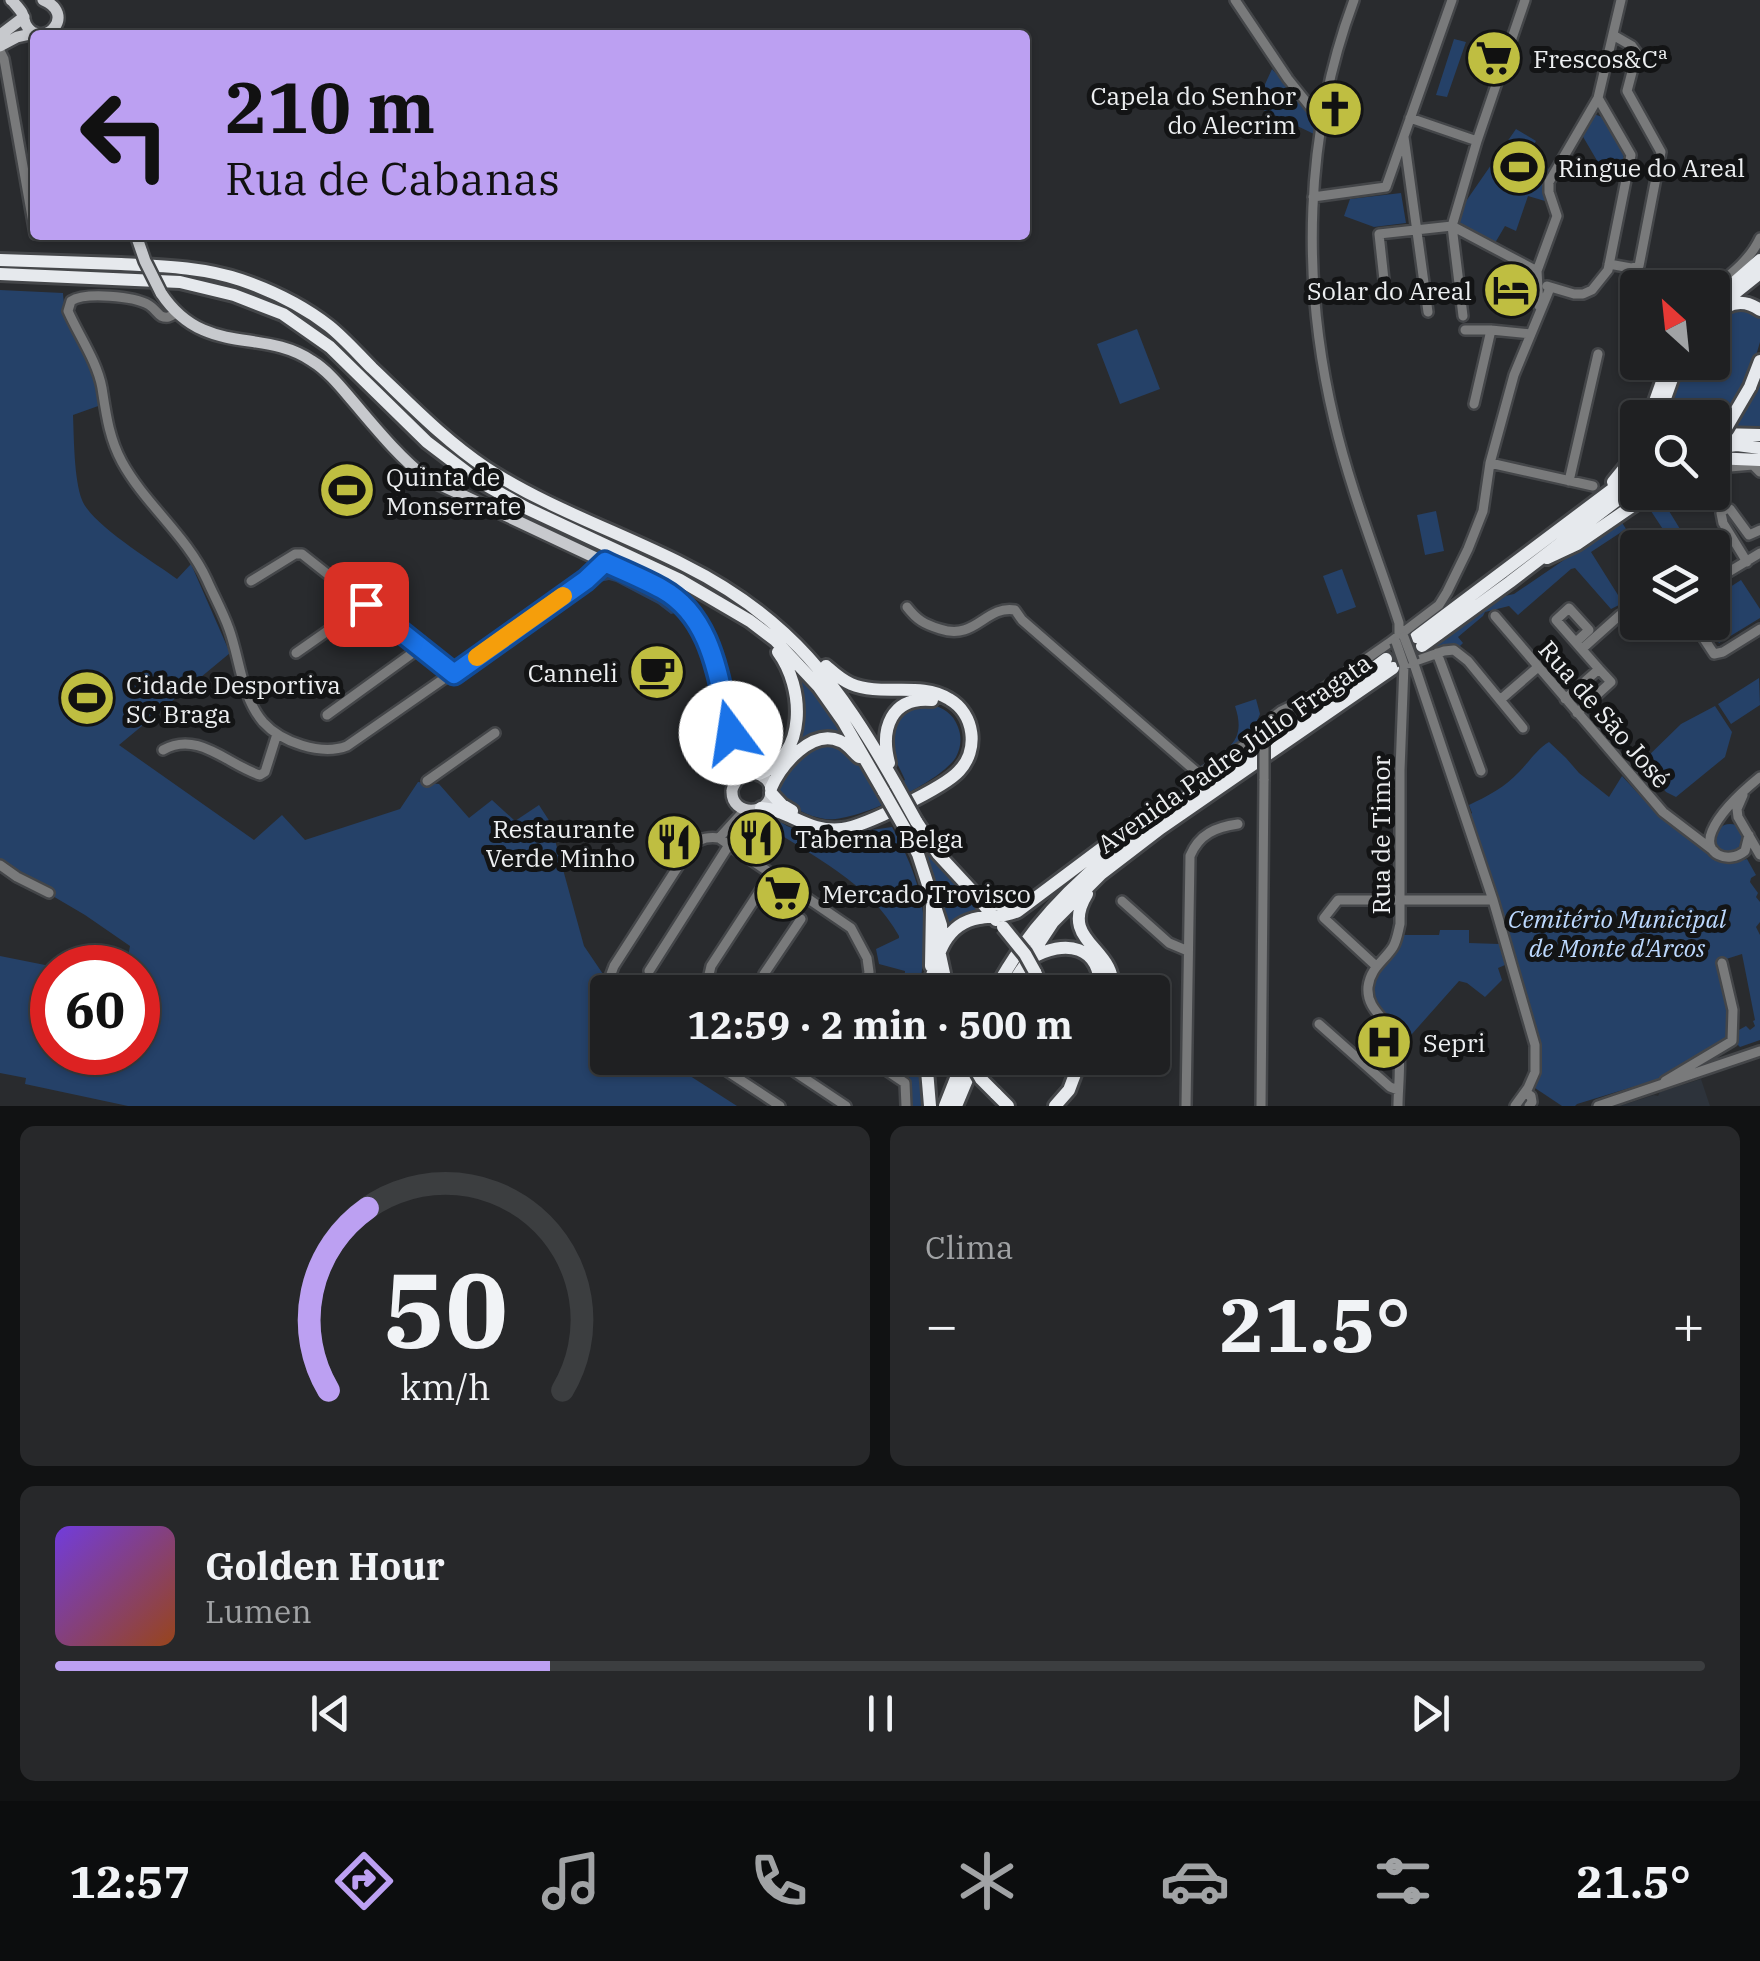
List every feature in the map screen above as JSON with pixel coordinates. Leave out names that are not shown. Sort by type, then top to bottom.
[{"type":"highway","points":[[0,258],[179,267],[238,279],[288,298],[330,327],[436,430],[487,468],[687,566],[741,597],[804,650],[829,680],[854,715],[910,824],[999,922],[1025,954],[1036,975]]},
{"type":"highway","points":[[1730,286],[1760,260]]},
{"type":"highway","points":[[0,274],[180,282],[234,295],[283,314],[330,348],[426,442],[477,480],[526,508],[680,580],[775,640],[819,687],[868,764]]},
{"type":"highway","points":[[1730,297],[1760,274]]},
{"type":"highway","points":[[1730,306],[1738,302],[1760,310]]},
{"type":"highway","points":[[1730,421],[1760,361]]},
{"type":"highway","points":[[1730,433],[1760,435]]},
{"type":"highway","points":[[1730,446],[1760,448]]},
{"type":"highway","points":[[1730,462],[1760,460]]},
{"type":"highway","points":[[1408,639],[1620,471]]},
{"type":"highway","points":[[1598,491],[1620,479]]},
{"type":"highway","points":[[1408,639],[1531,565],[1620,498]]},
{"type":"highway","points":[[1531,565],[1577,544],[1627,510]]},
{"type":"highway","points":[[723,605],[779,654],[798,697],[795,730],[788,748],[773,766],[757,773]]},
{"type":"highway","points":[[749,808],[768,808],[812,827],[842,830],[860,826],[957,774],[971,752],[973,739],[966,716],[952,700],[935,693],[853,686],[804,650]]},
{"type":"highway","name":"Avenida Padre Júlio Fragata","points":[[1018,975],[1053,922],[1101,874],[1399,663]]},
{"type":"highway","name":"Avenida Padre Júlio Fragata","points":[[1172,807],[1399,663]]},
{"type":"highway","points":[[928,698],[948,707],[964,730],[964,750],[959,760],[941,778],[872,814],[827,822],[796,813],[782,805],[771,791],[780,772],[818,739],[838,740],[890,788],[885,744],[890,718],[905,703],[928,698]]},
{"type":"highway","points":[[933,975],[941,948],[950,933],[962,924],[979,918],[999,922],[1018,912],[1134,824],[1172,807]]},
{"type":"highway","points":[[1004,975],[1058,901],[1112,852],[1172,807]]},
{"type":"highway","points":[[910,824],[940,924],[943,975]]},
{"type":"highway","points":[[1101,874],[1083,902],[1079,929],[1112,975]]},
{"type":"highway","points":[[975,894],[998,905],[1016,906],[1053,886]]},
{"type":"highway","points":[[930,975],[933,904]]},
{"type":"highway","points":[[1024,964],[1052,948],[1068,947],[1089,958],[1098,975]]},
{"type":"highway","points":[[927,1075],[930,1106]]},
{"type":"highway","points":[[945,1106],[961,1075]]},
{"type":"highway","points":[[956,1106],[965,1075]]},
{"type":"highway","points":[[979,1075],[1008,1106]]},
{"type":"highway","points":[[1058,1105],[1070,1090],[1075,1075]]},
{"type":"main road","points":[[12,0],[34,30]]},
{"type":"main road","points":[[0,35],[24,17],[28,7],[45,0],[54,6],[64,30]]},
{"type":"main road","points":[[52,30],[67,2]]},
{"type":"main road","points":[[0,48],[17,37],[30,35]]},
{"type":"main road","points":[[138,240],[160,293],[176,312],[207,332],[296,351],[316,363],[405,462],[426,478],[664,590],[684,605],[701,628],[713,656],[736,755],[739,776],[732,788],[734,800],[749,808],[766,804],[771,791],[769,782],[736,755]]},
{"type":"main road","points":[[739,776],[757,773]]},
{"type":"street","points":[[1235,0],[1320,120]]},
{"type":"street","points":[[1354,0],[1320,120],[1313,197],[1315,292],[1323,367],[1349,476],[1399,623],[1408,639],[1399,663]]},
{"type":"street","points":[[1386,186],[1452,0]]},
{"type":"street","points":[[1463,316],[1452,226],[1525,0]]},
{"type":"street","points":[[1539,314],[1537,275],[1557,216],[1549,182],[1598,98],[1621,0]]},
{"type":"street","points":[[1609,264],[1639,266],[1661,152],[1627,91],[1637,53],[1613,35]]},
{"type":"street","points":[[0,48],[30,207]]},
{"type":"street","points":[[1385,289],[1379,234],[1452,226],[1537,275],[1550,288],[1574,294],[1592,290],[1609,264],[1632,155],[1598,98]]},
{"type":"street","points":[[1410,118],[1477,141]]},
{"type":"street","points":[[1404,134],[1428,312]]},
{"type":"street","points":[[1313,197],[1386,186],[1412,188]]},
{"type":"street","points":[[1730,275],[1754,251],[1760,238]]},
{"type":"street","points":[[1261,1106],[1264,736],[1280,711],[1408,639],[1438,605],[1482,511],[1490,462],[1514,375],[1550,288]]},
{"type":"street","points":[[176,312],[166,317],[142,302],[86,296],[71,301],[68,311],[96,372],[119,458],[200,566],[230,630],[253,707],[263,722],[290,742],[340,749],[454,674],[586,580],[605,562]]},
{"type":"street","points":[[1465,330],[1530,334]]},
{"type":"street","points":[[1474,404],[1491,330]]},
{"type":"street","points":[[1569,481],[1598,354]]},
{"type":"street","points":[[1490,462],[1598,491]]},
{"type":"street","points":[[1730,464],[1753,465],[1760,472]]},
{"type":"street","points":[[1747,562],[1721,513],[1727,508],[1732,510],[1748,535],[1760,530]]},
{"type":"street","points":[[1730,572],[1760,553]]},
{"type":"street","points":[[251,581],[295,554],[302,554],[454,674]]},
{"type":"street","points":[[296,652],[366,604]]},
{"type":"street","points":[[907,608],[919,622],[948,632],[963,632],[1003,608],[1015,610],[1200,775],[1264,736]]},
{"type":"street","points":[[1577,713],[1612,682],[1579,646],[1620,615]]},
{"type":"street","name":"Rua de São José","points":[[1495,616],[1663,812],[1714,851]]},
{"type":"street","points":[[1704,640],[1718,655],[1760,629]]},
{"type":"street","points":[[327,715],[421,647]]},
{"type":"street","points":[[1399,663],[1448,650],[1460,654],[1522,728]]},
{"type":"street","points":[[1437,653],[1480,770]]},
{"type":"street","points":[[1399,663],[1415,672],[1493,900],[1535,1045],[1535,1072],[1515,1106]]},
{"type":"street","name":"Rua de Timor","points":[[1398,1106],[1397,1042],[1370,1005],[1367,992],[1376,966],[1398,937],[1399,663]]},
{"type":"street","points":[[1500,700],[1538,667]]},
{"type":"street","points":[[1565,699],[1599,669]]},
{"type":"street","points":[[427,781],[495,733]]},
{"type":"street","points":[[163,750],[174,744],[192,744],[260,775],[265,772],[277,734]]},
{"type":"street","points":[[1750,835],[1745,851],[1730,858],[1721,857],[1710,841],[1730,806],[1760,777]]},
{"type":"street","points":[[1746,788],[1736,809],[1760,857]]},
{"type":"street","points":[[719,838],[749,808]]},
{"type":"street","points":[[1690,834],[1700,834],[1734,820],[1742,824]]},
{"type":"street","points":[[1186,1106],[1190,856],[1204,835],[1238,824]]},
{"type":"street","points":[[611,975],[686,854],[706,836],[719,838],[852,928],[867,958],[868,975]]},
{"type":"street","points":[[649,972],[729,846]]},
{"type":"street","points":[[1745,851],[1760,857]]},
{"type":"street","points":[[0,865],[49,893]]},
{"type":"street","points":[[707,975],[771,874]]},
{"type":"street","points":[[1376,966],[1324,918],[1338,900],[1493,900]]},
{"type":"street","points":[[1122,901],[1169,943],[1188,951]]},
{"type":"street","points":[[764,975],[801,919]]},
{"type":"street","points":[[1660,1085],[1732,1041],[1733,1010],[1722,963]]},
{"type":"street","points":[[1319,1024],[1398,1090]]},
{"type":"street","points":[[1601,1105],[1760,1052]]},
{"type":"street","points":[[733,1075],[780,1106]]},
{"type":"street","points":[[800,1075],[846,1106]]},
{"type":"street","points":[[894,1075],[906,1087],[906,1106]]},
{"type":"street","points":[[1525,1092],[1531,1096],[1529,1106]]},
{"type":"shaded area","points":[[1701,1079],[1710,1106],[1619,1106],[1658,1096]]},
{"type":"green space","points":[[1454,39],[1466,42],[1447,97],[1436,95]]},
{"type":"green space","points":[[1272,69],[1306,107],[1314,134],[1255,106]]},
{"type":"green space","points":[[1594,114],[1602,117],[1624,151],[1623,167],[1599,164],[1582,135]]},
{"type":"green space","points":[[1516,129],[1536,141],[1530,151],[1548,167],[1545,201],[1528,196],[1516,231],[1505,226],[1495,243],[1458,222],[1464,204]]},
{"type":"green space","points":[[1401,193],[1406,223],[1374,227],[1344,216],[1350,199]]},
{"type":"green space","points":[[0,290],[63,293],[67,312],[91,363],[101,405],[73,415],[82,500],[110,532],[177,579],[191,564],[230,653],[119,745],[254,840],[282,815],[305,840],[400,809],[418,782],[439,784],[469,818],[492,800],[515,821],[539,805],[550,822],[584,946],[604,975],[590,975],[590,1075],[689,1075],[737,1106],[128,1106],[25,1084],[26,1078],[0,1073],[0,956],[30,962],[30,1075],[160,1075],[160,945],[129,945],[0,865]]},
{"type":"green space","points":[[1741,307],[1760,318],[1755,359],[1760,377],[1760,429],[1730,427],[1730,400],[1669,400],[1679,380],[1730,380],[1730,310]]},
{"type":"green space","points":[[1137,329],[1160,389],[1120,404],[1097,344]]},
{"type":"green space","name":"Quinta de Monserrate","points":[[344,467],[366,477],[350,513],[329,504]]},
{"type":"green space","points":[[1650,510],[1668,510],[1680,529],[1663,530]]},
{"type":"green space","points":[[1436,511],[1444,551],[1425,555],[1417,515]]},
{"type":"green space","points":[[1621,521],[1626,529],[1591,552],[1620,598],[1620,604],[1611,609],[1575,568],[1518,615],[1509,606],[1485,612],[1458,637],[1463,643],[1459,647],[1421,653],[1414,647],[1412,631],[1427,651],[1480,611],[1514,594]]},
{"type":"green space","points":[[1342,569],[1356,607],[1337,614],[1323,576]]},
{"type":"green space","points":[[610,573],[648,594],[652,592],[680,612],[671,614],[616,582],[595,583]]},
{"type":"green space","points":[[1741,580],[1760,609],[1760,618],[1730,636],[1730,587]]},
{"type":"green space","points":[[793,667],[847,737],[826,733],[771,779],[768,774],[790,748]]},
{"type":"green space","points":[[1759,678],[1760,705],[1731,724],[1718,704]]},
{"type":"green space","points":[[1256,699],[1260,714],[1249,732],[1198,771],[1236,738],[1235,706]]},
{"type":"green space","points":[[930,704],[953,718],[960,746],[947,767],[916,789],[876,808],[839,819],[812,816],[777,795],[787,769],[827,742],[851,752],[876,794],[905,780],[893,753],[892,731],[905,712]]},
{"type":"green space","points":[[1715,706],[1732,732],[1725,757],[1676,797],[1666,792],[1642,762],[1681,724]]},
{"type":"green space","name":"Cemitério Municipal de Monte d'Arcos","points":[[1549,742],[1609,797],[1622,776],[1658,815],[1718,859],[1747,859],[1756,875],[1750,882],[1760,902],[1760,922],[1756,927],[1760,935],[1760,1040],[1740,1047],[1736,1043],[1737,1031],[1755,1026],[1742,954],[1720,961],[1731,1010],[1727,1042],[1659,1079],[1575,1106],[1562,1106],[1532,1086],[1539,1067],[1539,1046],[1468,817],[1472,813],[1469,805],[1508,782]]},
{"type":"green space","points":[[905,809],[988,913],[966,916],[947,927],[925,853],[902,811]]},
{"type":"green space","points":[[770,815],[817,838],[892,827],[912,868],[922,907],[921,975],[905,975],[905,971],[879,964],[876,949],[899,936],[887,917],[855,885],[760,822],[744,842],[736,831],[744,820]]},
{"type":"green space","points":[[1730,824],[1740,829],[1745,839],[1740,849],[1730,854],[1720,849],[1715,839],[1720,829]]},
{"type":"green space","points":[[1440,930],[1469,930],[1469,943],[1499,944],[1505,965],[1498,968],[1502,980],[1485,997],[1459,981],[1404,1043],[1375,1001],[1375,983],[1404,935],[1439,935]]},
{"type":"green space","points":[[909,1075],[919,1075],[922,1106],[911,1106]]},
{"type":"slow traffic","points":[[477,657],[563,596]]},
{"type":"place","name":"Frescos&Cª","points":[[1494,58]]},
{"type":"place","name":"Capela do Senhor do Alecrim","points":[[1335,109]]},
{"type":"place","name":"Ringue do Areal","points":[[1519,167]]},
{"type":"place","name":"Solar do Areal","points":[[1511,290]]},
{"type":"place","name":"Quinta de Monserrate","points":[[347,490]]},
{"type":"place","name":"Canneli","points":[[657,672]]},
{"type":"place","name":"Cidade Desportiva SC Braga","points":[[87,698]]},
{"type":"place","name":"Taberna Belga","points":[[756,838]]},
{"type":"place","name":"Restaurante Verde Minho","points":[[674,842]]},
{"type":"place","name":"Mercado Trovisco","points":[[783,893]]},
{"type":"place","name":"Sepri","points":[[1384,1042]]},
{"type":"route","points":[[366,604],[454,674],[586,580],[605,562],[664,590],[684,605],[701,628],[713,656],[731,733]]}]
